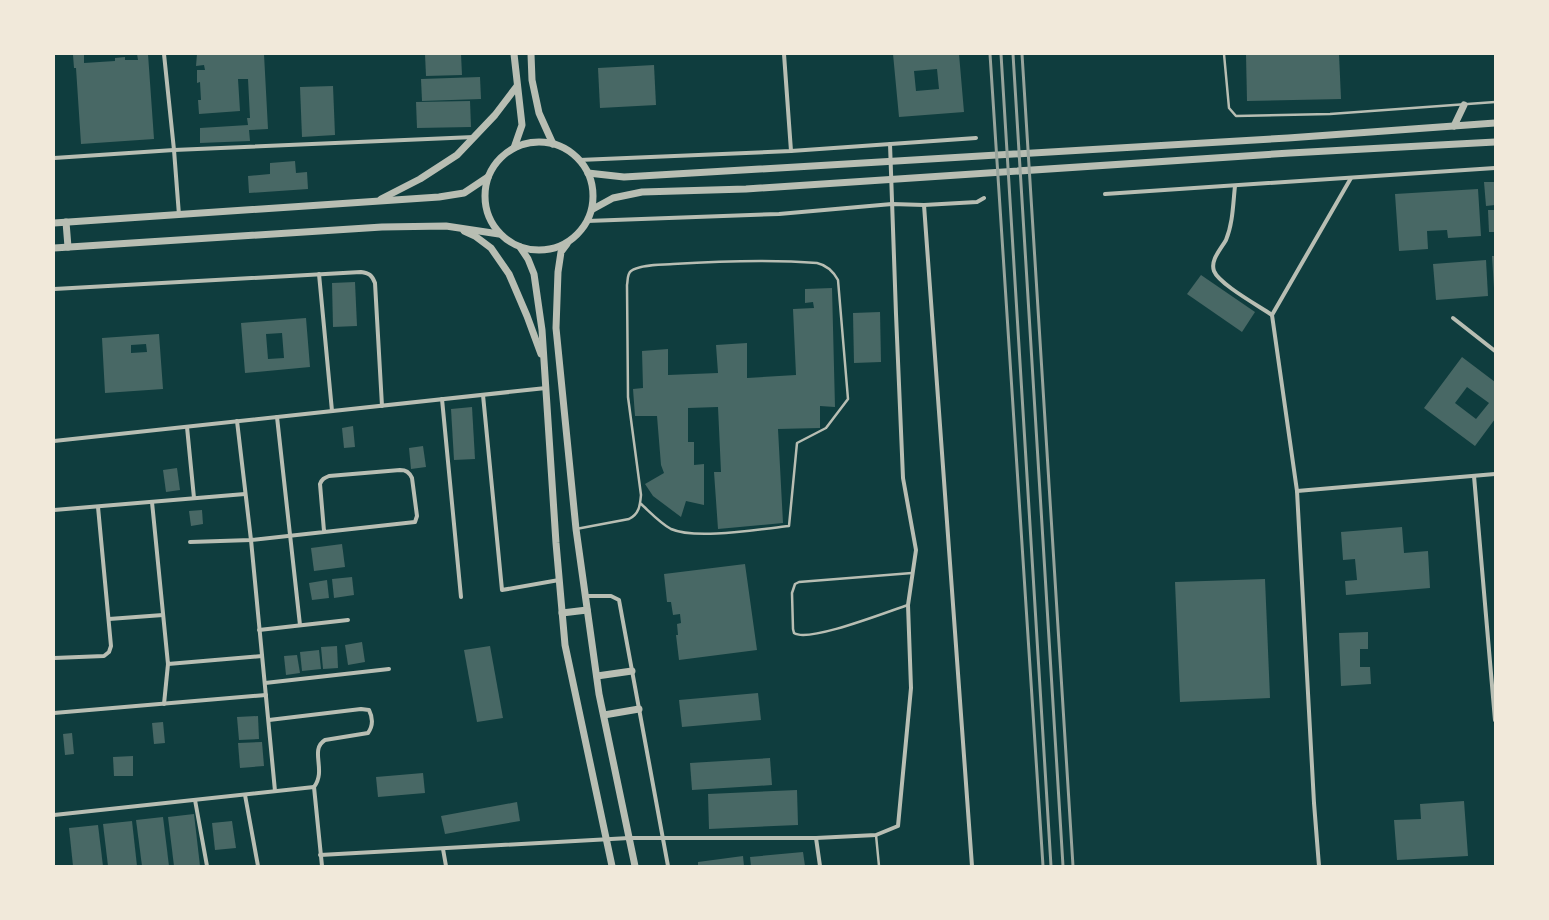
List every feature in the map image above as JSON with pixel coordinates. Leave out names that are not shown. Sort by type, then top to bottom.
[{"type":"street","points":[[164,54],[179,215]]},
{"type":"street","points":[[514,54],[522,125],[514,148]]},
{"type":"street","points":[[530,54],[532,80],[539,113],[553,144]]},
{"type":"street","points":[[784,54],[791,150]]},
{"type":"street","points":[[378,201],[420,179],[457,155],[495,115],[517,86]]},
{"type":"street","points":[[1454,126],[1464,104]]},
{"type":"street","points":[[588,173],[624,177],[1288,138],[1495,123]]},
{"type":"street","points":[[54,158],[174,150],[474,137]]},
{"type":"street","points":[[579,160],[791,150],[976,138]]},
{"type":"street","points":[[567,244],[544,251],[516,246],[501,237],[488,218],[484,199],[488,177],[497,161],[514,148],[532,142],[553,144],[570,151],[584,165],[592,180],[593,209],[584,229],[567,244],[562,252],[558,272],[556,328],[576,529],[587,610],[604,715],[635,866]]},
{"type":"street","points":[[593,209],[613,198],[642,192],[746,188],[1290,153],[1495,142]]},
{"type":"street","points":[[320,855],[629,838],[816,838],[876,835],[898,826],[911,688],[908,605],[916,550],[903,478],[890,144]]},
{"type":"street","points":[[1105,194],[1495,168]]},
{"type":"street","points":[[54,223],[439,197],[464,194],[488,177]]},
{"type":"street","points":[[1320,866],[1314,802],[1297,490],[1272,315],[1352,178]]},
{"type":"street","points":[[1235,186],[1231,226],[1216,257],[1213,266],[1214,272],[1222,281],[1272,315]]},
{"type":"street","points":[[587,221],[778,214],[892,204],[924,205],[977,202],[984,198]]},
{"type":"street","points":[[924,205],[972,866]]},
{"type":"street","points":[[66,222],[68,247]]},
{"type":"street","points":[[54,248],[382,227],[446,226],[499,234]]},
{"type":"street","points":[[457,227],[475,236],[491,248],[509,274],[544,361]]},
{"type":"street","points":[[520,247],[528,259],[534,274],[542,330],[559,580],[565,645],[612,866]]},
{"type":"street","points":[[54,289],[319,274],[368,273],[373,277],[375,283],[382,406]]},
{"type":"street","points":[[319,274],[332,411]]},
{"type":"street","points":[[1453,318],[1495,351]]},
{"type":"street","points":[[54,441],[546,388]]},
{"type":"street","points":[[483,395],[502,590],[559,580]]},
{"type":"street","points":[[442,399],[461,597]]},
{"type":"street","points":[[277,417],[300,625]]},
{"type":"street","points":[[237,422],[251,540],[275,792]]},
{"type":"street","points":[[187,427],[194,498]]},
{"type":"street","points":[[190,542],[251,540],[415,522],[417,516],[412,478],[409,473],[405,470],[400,470],[325,477],[320,484],[324,531]]},
{"type":"street","points":[[1297,490],[1495,474]]},
{"type":"street","points":[[1474,476],[1495,720]]},
{"type":"street","points":[[54,510],[245,494]]},
{"type":"street","points":[[152,502],[168,664],[164,704]]},
{"type":"street","points":[[54,658],[104,656],[109,652],[111,646],[98,507]]},
{"type":"street","points":[[585,596],[611,596],[619,600],[668,866]]},
{"type":"street","points":[[562,613],[587,610]]},
{"type":"street","points":[[109,619],[164,615]]},
{"type":"street","points":[[259,630],[348,620]]},
{"type":"street","points":[[168,664],[262,656]]},
{"type":"street","points":[[265,683],[389,669]]},
{"type":"street","points":[[597,676],[632,671]]},
{"type":"street","points":[[54,713],[266,695]]},
{"type":"street","points":[[269,720],[362,709],[369,710],[372,717],[372,725],[368,733],[325,740],[321,743],[318,752],[320,778],[314,787],[322,866]]},
{"type":"street","points":[[604,715],[639,709]]},
{"type":"street","points":[[54,815],[314,787]]},
{"type":"street","points":[[245,795],[258,866]]},
{"type":"street","points":[[195,800],[207,866]]},
{"type":"street","points":[[816,838],[820,866]]},
{"type":"street","points":[[443,849],[446,866]]},
{"type":"lane","points":[[1224,54],[1229,108],[1236,116],[1330,114],[1495,102]]},
{"type":"lane","points":[[576,529],[629,519],[634,516],[640,503],[641,495],[628,397],[627,285],[629,274],[632,270],[646,266],[770,260],[823,264],[835,273],[838,280],[848,399],[826,428],[797,444],[788,526],[706,534],[680,531],[664,524],[640,503]]},
{"type":"lane","points":[[908,605],[826,632],[800,635],[794,633],[793,629],[792,593],[795,584],[799,582],[913,573]]},
{"type":"lane","points":[[876,835],[879,866]]},
{"type":"building","points":[[84,54],[84,63],[115,61],[115,58],[125,57],[125,60],[138,60],[137,54],[148,54],[154,139],[81,144],[76,68],[74,68],[73,55]]},
{"type":"building","points":[[197,54],[264,54],[268,129],[249,130],[250,141],[200,143],[200,128],[248,125],[247,118],[250,118],[248,79],[238,79],[240,111],[199,114],[198,100],[201,100],[200,82],[197,83],[197,70],[205,70],[204,65],[196,66]]},
{"type":"building","points":[[425,54],[461,54],[462,75],[426,76]]},
{"type":"building","points":[[893,54],[959,54],[964,112],[899,117]],"holes":[[[937,69],[939,89],[916,91],[914,71]]]},
{"type":"building","points":[[1246,54],[1339,54],[1341,99],[1247,101]]},
{"type":"building","points":[[654,65],[656,105],[600,108],[598,68]]},
{"type":"building","points":[[480,77],[481,99],[422,101],[421,79]]},
{"type":"building","points":[[333,86],[335,135],[302,137],[300,87]]},
{"type":"building","points":[[470,101],[471,127],[417,128],[416,102]]},
{"type":"building","points":[[295,161],[296,173],[307,172],[308,189],[249,193],[248,176],[270,174],[270,163]]},
{"type":"building","points":[[1484,182],[1495,182],[1495,205],[1486,206]]},
{"type":"building","points":[[1478,189],[1481,236],[1448,238],[1447,230],[1427,231],[1428,249],[1399,251],[1395,194]]},
{"type":"building","points":[[1488,210],[1495,210],[1495,232],[1489,232]]},
{"type":"building","points":[[1492,256],[1495,256],[1495,288],[1494,288]]},
{"type":"building","points":[[1486,260],[1488,296],[1436,300],[1433,264]]},
{"type":"building","points":[[1201,275],[1255,312],[1242,332],[1187,294]]},
{"type":"building","points":[[355,282],[357,326],[333,327],[332,283]]},
{"type":"building","points":[[832,288],[835,407],[820,406],[820,428],[778,429],[783,523],[718,529],[714,472],[721,472],[718,407],[688,408],[688,442],[694,442],[694,465],[704,464],[704,505],[686,501],[681,517],[653,496],[645,484],[664,473],[661,465],[657,416],[635,416],[633,389],[643,388],[642,351],[668,349],[668,375],[718,373],[716,345],[747,343],[747,378],[796,375],[793,309],[814,308],[813,302],[805,303],[805,289]]},
{"type":"building","points":[[880,312],[881,362],[854,363],[853,313]]},
{"type":"building","points":[[306,318],[310,367],[245,373],[241,323]],"holes":[[[282,333],[284,358],[268,359],[266,334]]]},
{"type":"building","points":[[159,334],[163,389],[105,393],[102,338]],"holes":[[[146,344],[147,352],[131,353],[131,345]]]},
{"type":"building","points":[[1462,357],[1495,382],[1495,419],[1475,446],[1424,408]],"holes":[[[1467,387],[1489,403],[1476,419],[1455,403]]]},
{"type":"building","points":[[472,407],[475,459],[454,460],[451,409]]},
{"type":"building","points":[[353,426],[355,447],[344,448],[342,428]]},
{"type":"building","points":[[423,446],[426,467],[411,469],[409,448]]},
{"type":"building","points":[[177,468],[180,490],[166,492],[163,470]]},
{"type":"building","points":[[202,510],[203,524],[191,526],[189,511]]},
{"type":"building","points":[[1402,527],[1404,553],[1428,551],[1430,588],[1346,595],[1345,581],[1357,580],[1355,559],[1343,560],[1341,532]]},
{"type":"building","points":[[342,544],[345,567],[314,571],[311,548]]},
{"type":"building","points":[[745,564],[757,650],[679,660],[676,635],[678,635],[677,624],[681,623],[680,614],[673,615],[671,602],[667,602],[664,574]]},
{"type":"building","points":[[352,577],[354,595],[334,598],[332,579]]},
{"type":"building","points":[[1265,579],[1270,698],[1180,702],[1175,582]]},
{"type":"building","points":[[327,580],[329,598],[312,600],[309,583]]},
{"type":"building","points":[[1368,632],[1368,649],[1360,649],[1360,667],[1370,667],[1371,684],[1341,686],[1339,633]]},
{"type":"building","points":[[362,642],[365,662],[348,665],[345,645]]},
{"type":"building","points":[[337,646],[338,668],[323,669],[321,647]]},
{"type":"building","points":[[490,646],[503,718],[477,722],[464,650]]},
{"type":"building","points":[[319,650],[321,669],[302,671],[300,652]]},
{"type":"building","points":[[297,655],[300,673],[286,675],[284,656]]},
{"type":"building","points":[[758,693],[761,720],[682,727],[679,700]]},
{"type":"building","points":[[258,716],[259,739],[239,740],[237,717]]},
{"type":"building","points":[[163,722],[165,743],[154,744],[152,723]]},
{"type":"building","points":[[72,733],[74,754],[65,755],[63,734]]},
{"type":"building","points":[[262,742],[264,766],[240,768],[238,743]]},
{"type":"building","points":[[133,756],[133,776],[114,776],[113,757]]},
{"type":"building","points":[[770,758],[772,785],[692,790],[690,763]]},
{"type":"building","points":[[423,773],[425,793],[378,797],[376,777]]},
{"type":"building","points":[[797,790],[798,825],[709,829],[708,794]]},
{"type":"building","points":[[1464,801],[1468,856],[1397,860],[1394,820],[1421,819],[1420,804]]},
{"type":"building","points":[[517,802],[520,821],[445,834],[441,816]]},
{"type":"building","points":[[194,814],[200,866],[174,866],[168,817]]},
{"type":"building","points":[[163,817],[169,866],[142,866],[136,820]]},
{"type":"building","points":[[132,821],[137,866],[108,866],[103,824]]},
{"type":"building","points":[[232,821],[236,848],[215,850],[212,823]]},
{"type":"building","points":[[98,825],[103,866],[73,866],[69,828]]},
{"type":"building","points":[[803,852],[805,866],[751,866],[750,857]]},
{"type":"building","points":[[743,856],[744,866],[698,866],[698,862]]},
{"type":"railway","points":[[990,54],[1043,866]]},
{"type":"railway","points":[[1001,54],[1051,866]]},
{"type":"railway","points":[[1013,54],[1063,866]]},
{"type":"railway","points":[[1022,54],[1073,866]]}]
